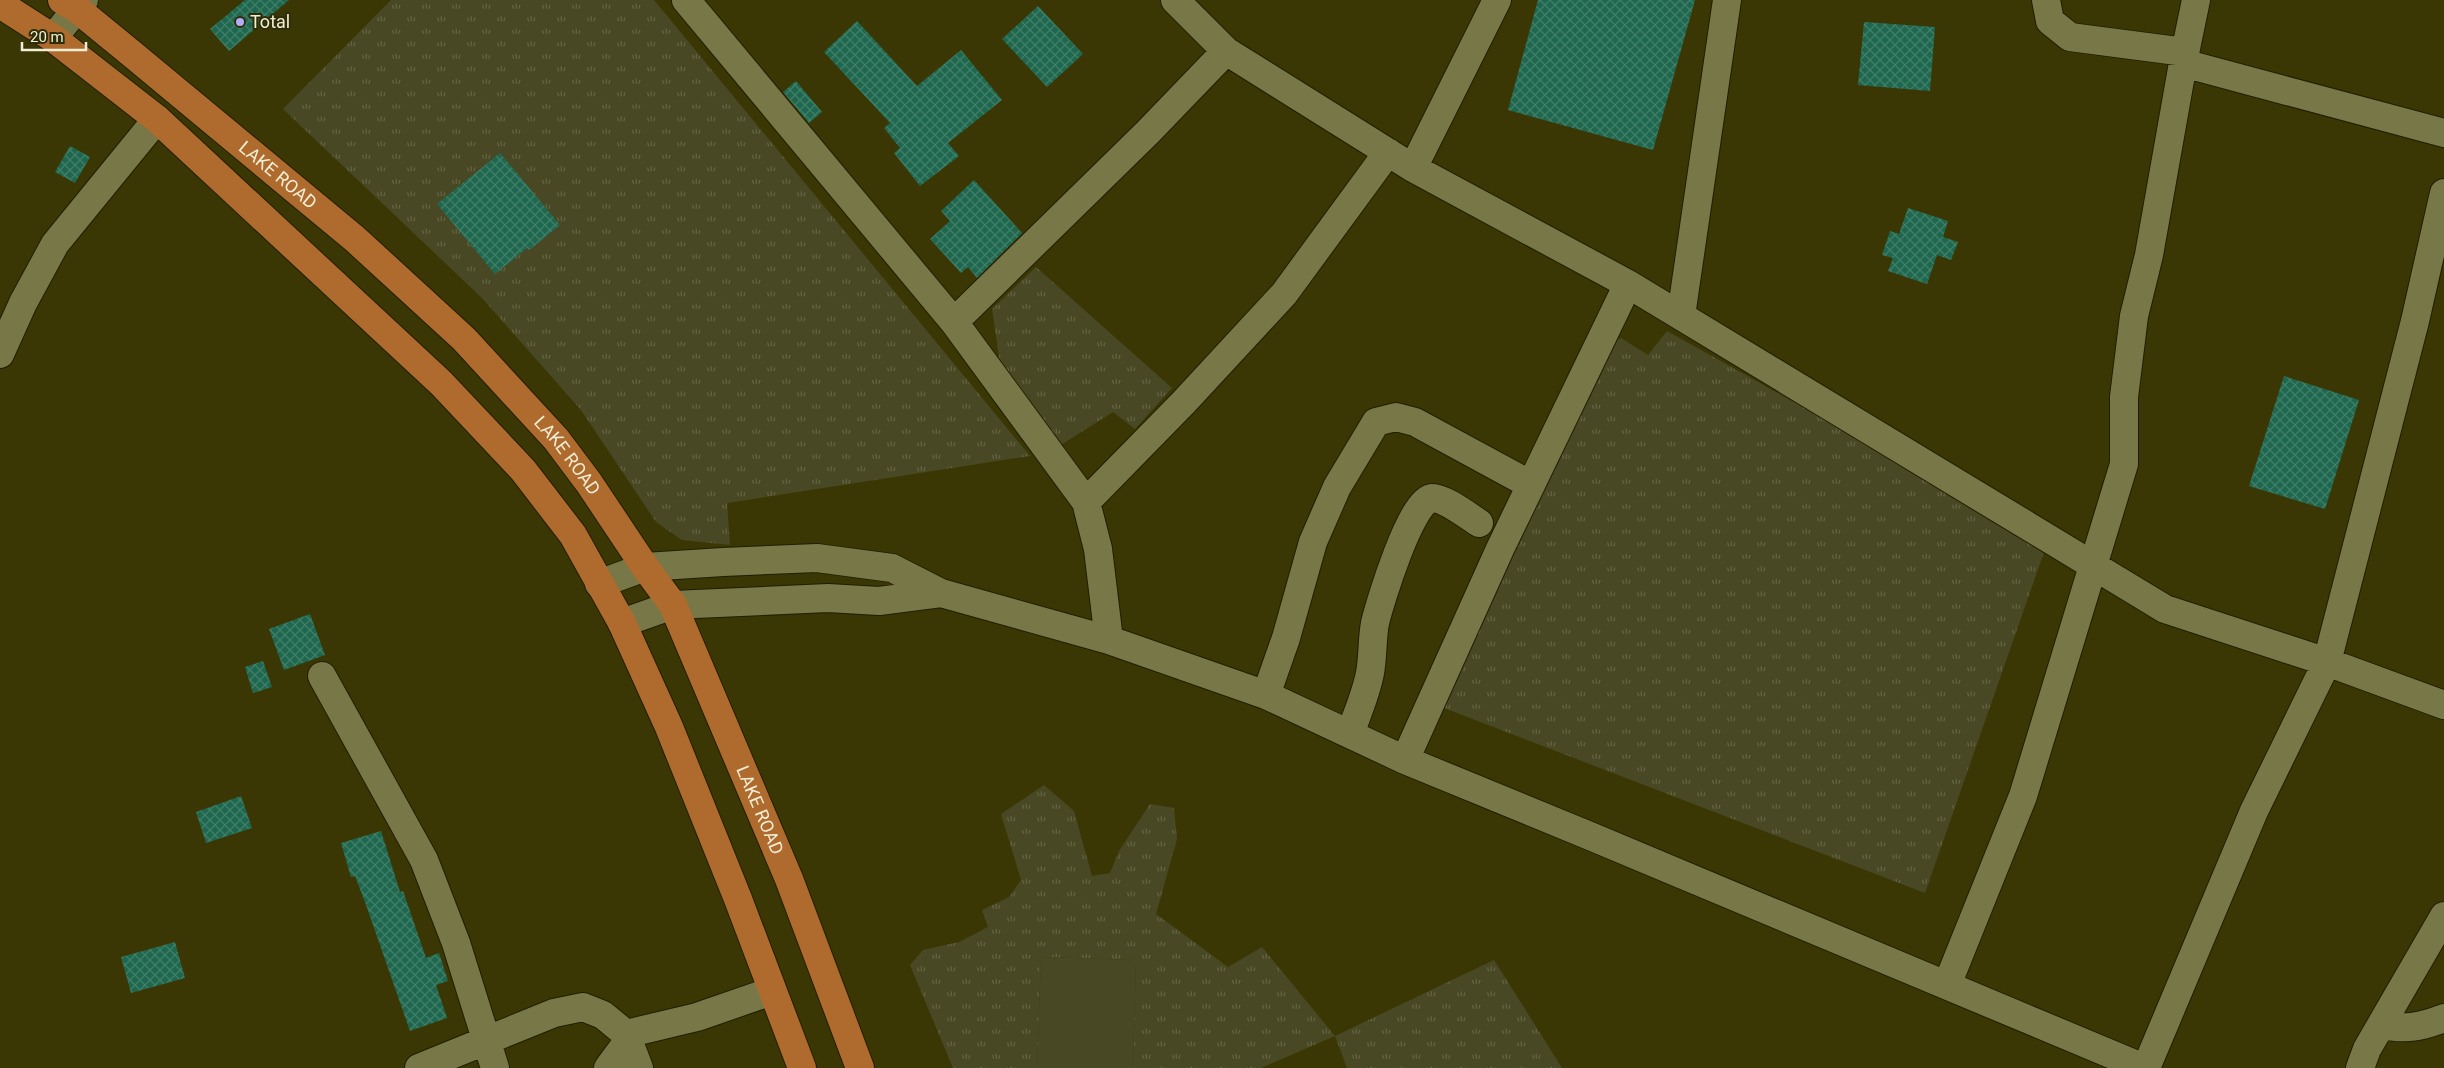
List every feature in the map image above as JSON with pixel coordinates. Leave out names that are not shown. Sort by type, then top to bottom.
[{"type":"main road","name":"LAKE ROAD","points":[[74,3],[355,238],[464,338],[556,439],[589,483],[645,567],[674,605],[789,879],[860,1068]]},
{"type":"main road","points":[[0,4],[53,38],[158,119],[454,397],[523,470],[573,535],[622,623],[669,727],[738,899],[802,1068]]},
{"type":"street","points":[[686,0],[954,322],[1086,502],[1098,549],[1109,640]]},
{"type":"street","points":[[1175,0],[1226,51],[1413,168],[1628,284],[2165,609],[2327,662],[2444,705]]},
{"type":"street","points":[[1413,168],[1497,0]]},
{"type":"street","points":[[1681,316],[1726,0]]},
{"type":"street","points":[[2046,0],[2050,21],[2070,36],[2184,57],[2444,133]]},
{"type":"street","points":[[1946,985],[2023,796],[2124,464],[2124,397],[2134,316],[2149,255],[2196,0]]},
{"type":"street","points":[[53,38],[74,3]]},
{"type":"street","points":[[954,322],[1141,138],[1226,51]]},
{"type":"street","points":[[0,354],[23,303],[56,244],[158,119]]},
{"type":"street","points":[[1086,502],[1184,402],[1284,294],[1388,152]]},
{"type":"street","points":[[599,584],[645,567],[817,558],[892,568],[941,593],[1109,640],[1266,695],[1405,760],[2145,1068],[2254,811],[2327,662],[2415,321],[2444,193]]},
{"type":"street","points":[[1405,760],[1531,485],[1628,284]]},
{"type":"street","points":[[1266,695],[1286,638],[1313,542],[1337,487],[1376,422],[1396,417],[1415,422],[1531,485]]},
{"type":"street","points":[[1350,734],[1370,674],[1375,626],[1381,600],[1404,535],[1422,503],[1432,498],[1443,500],[1479,523]]},
{"type":"street","points":[[622,623],[674,605],[828,598],[879,602],[941,593]]},
{"type":"street","points":[[322,676],[424,860],[456,943],[495,1068]]},
{"type":"street","points":[[2360,1068],[2367,1049],[2444,916]]},
{"type":"street","points":[[608,1068],[627,1038],[697,1017],[772,991]]},
{"type":"street","points":[[419,1068],[487,1042],[554,1013],[583,1008],[603,1015],[627,1038],[639,1068]]},
{"type":"street","points":[[2382,1024],[2391,1027],[2420,1028],[2444,1018]]},
{"type":"green space","points":[[391,0],[654,0],[1030,456],[727,503],[730,545],[682,540],[656,522],[581,410],[482,298],[283,109]]},
{"type":"green space","points":[[1036,267],[1172,388],[1135,429],[1113,412],[1056,448],[1000,363],[992,309]]},
{"type":"green space","points":[[1667,331],[1817,415],[2044,552],[1925,893],[1444,708],[1608,345],[1621,338],[1648,355]]},
{"type":"green space","points":[[1044,785],[1074,811],[1092,876],[1110,873],[1119,851],[1150,804],[1174,808],[1177,839],[1156,914],[1228,967],[1262,947],[1335,1036],[1261,1068],[1133,1068],[1136,960],[1041,957],[1037,1068],[953,1068],[910,965],[923,950],[959,942],[988,927],[982,910],[1009,897],[1021,880],[1001,814]]},
{"type":"green space","points":[[1041,957],[1136,960],[1133,1068],[1037,1068]]},
{"type":"green space","points":[[1494,960],[1562,1068],[1347,1068],[1335,1036]]},
{"type":"building","points":[[245,0],[289,0],[229,51],[210,29]]},
{"type":"building","points":[[1538,0],[1695,0],[1653,150],[1508,110]]},
{"type":"building","points":[[1038,6],[1083,54],[1047,87],[1002,39]]},
{"type":"building","points":[[857,21],[917,86],[961,50],[1002,100],[948,143],[959,156],[920,186],[894,153],[900,148],[884,128],[890,123],[824,52]]},
{"type":"building","points":[[1864,22],[1935,27],[1930,91],[1858,85]]},
{"type":"building","points":[[796,81],[822,112],[809,123],[783,92]]},
{"type":"building","points":[[70,146],[90,157],[75,183],[55,172]]},
{"type":"building","points":[[500,153],[560,225],[495,274],[437,204]]},
{"type":"building","points":[[974,180],[1022,233],[977,278],[968,267],[961,273],[930,239],[950,221],[941,211]]},
{"type":"building","points":[[1908,208],[1948,221],[1943,237],[1958,242],[1951,260],[1937,255],[1927,284],[1888,271],[1893,258],[1882,255],[1890,231],[1899,234]]},
{"type":"building","points":[[2284,376],[2359,400],[2325,509],[2249,486]]},
{"type":"building","points":[[310,614],[325,655],[284,670],[269,629]]},
{"type":"building","points":[[263,661],[272,687],[253,693],[245,667]]},
{"type":"building","points":[[241,796],[252,828],[206,843],[196,812]]},
{"type":"building","points":[[381,831],[400,892],[403,891],[426,958],[439,953],[448,981],[436,985],[447,1018],[410,1031],[365,902],[355,876],[351,877],[341,843]]},
{"type":"building","points":[[175,942],[185,978],[131,993],[121,957]]},
{"type":"place","name":"Total","points":[[240,22]]}]
